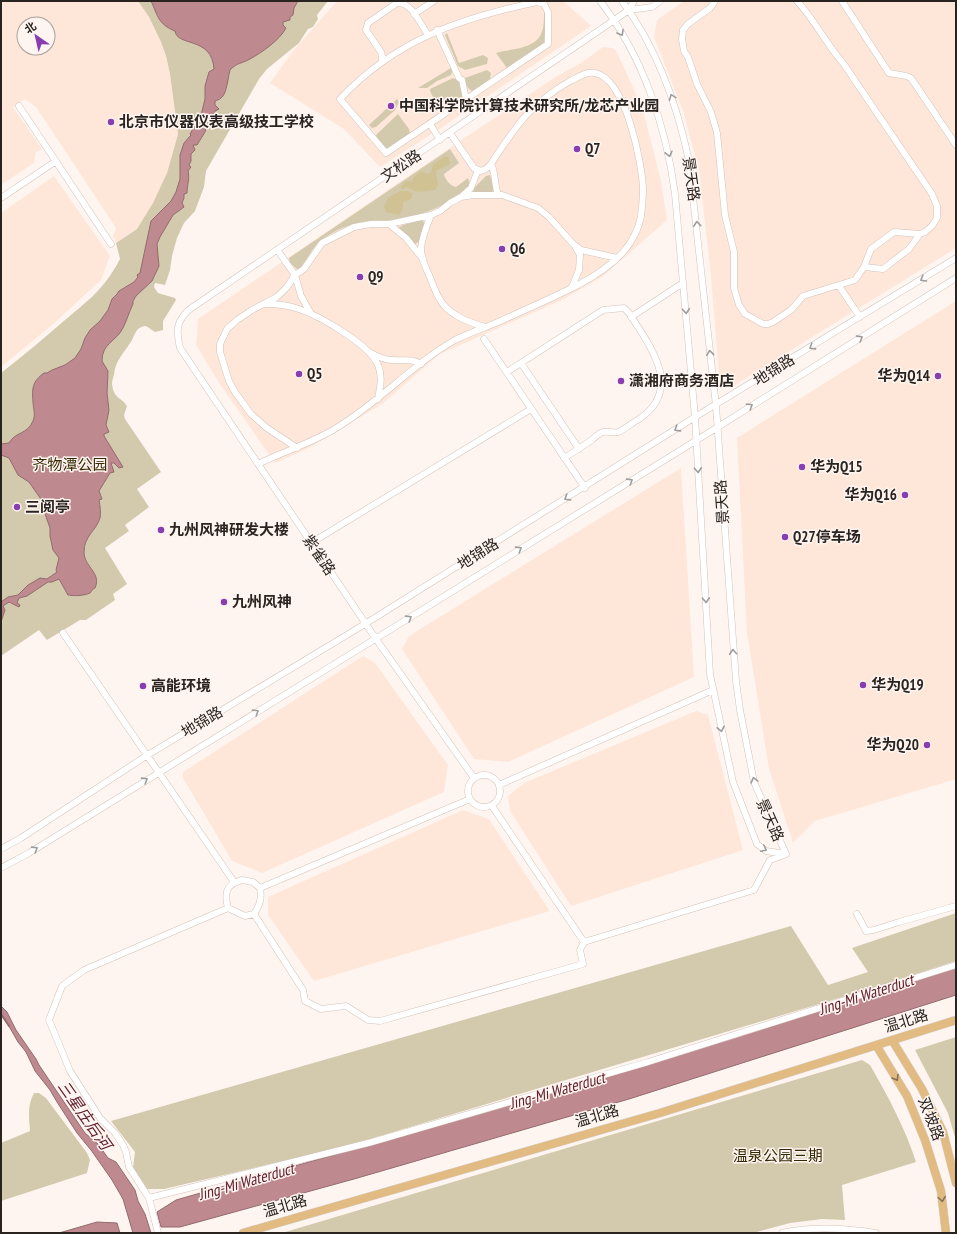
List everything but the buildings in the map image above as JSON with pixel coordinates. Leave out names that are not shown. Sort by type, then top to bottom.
[{"type":"main road","name":"温北路","points":[[243,1233],[660,1113],[956,1020]]},
{"type":"main road","name":"双坡路","points":[[892,1040],[922,1089],[943,1132],[956,1183]]},
{"type":"main road","name":"双坡路","points":[[876,1044],[907,1096],[925,1140],[940,1191],[946,1233]]},
{"type":"street","points":[[414,14],[434,1]]},
{"type":"street","name":"景天路","points":[[600,1],[614,21],[635,58],[656,107],[671,164],[696,417],[710,674],[733,782],[757,844],[766,851],[786,854]]},
{"type":"street","name":"景天路","points":[[622,1],[629,10],[651,49],[662,72],[682,128],[690,160],[716,406],[733,658],[740,710],[754,782],[786,854]]},
{"type":"street","name":"文松路","points":[[178,326],[181,316],[190,309],[278,251],[614,21],[629,10],[634,1]]},
{"type":"street","name":"文松路","points":[[629,10],[652,7],[660,1]]},
{"type":"street","points":[[715,1],[710,8],[688,24],[683,30],[682,39],[684,51],[688,57],[697,84],[711,112],[717,133],[725,215],[734,252],[734,288],[739,305],[745,314],[763,324],[773,322],[791,310],[803,296],[855,280],[864,267],[871,248],[894,232],[920,234],[925,232],[932,226],[936,218],[937,206],[932,194],[852,75],[834,53],[809,14],[797,1]]},
{"type":"street","points":[[842,1],[889,73],[911,78],[956,145]]},
{"type":"street","points":[[382,62],[381,52],[366,30],[368,23],[397,3],[401,2],[410,7],[428,35]]},
{"type":"street","points":[[538,2],[543,3],[548,12],[548,44],[386,153],[340,99],[353,85],[382,62],[437,30],[494,11],[538,2]]},
{"type":"street","points":[[437,30],[459,78],[462,80],[466,99]]},
{"type":"street","points":[[258,464],[318,439],[338,427],[378,399],[435,353],[456,340],[561,294],[594,277],[617,258],[632,240],[640,219],[643,190],[635,140],[630,122],[622,103],[615,90],[603,77],[594,73],[586,74],[547,96],[518,124],[491,164],[486,169],[481,171],[474,168],[450,133]]},
{"type":"street","points":[[20,106],[111,244]]},
{"type":"street","points":[[430,124],[440,140]]},
{"type":"street","points":[[1,198],[56,161]]},
{"type":"street","points":[[491,164],[498,194]]},
{"type":"street","points":[[297,448],[267,428],[251,414],[235,392],[229,380],[220,352],[220,344],[227,329],[252,310],[277,298],[287,288],[295,275],[304,268],[322,244],[331,238],[354,228],[371,224],[390,224],[431,215],[461,198],[471,188],[478,170]]},
{"type":"street","points":[[461,198],[473,195],[498,194],[522,201],[538,208],[549,217],[575,246],[580,255],[580,263],[575,283],[571,288]]},
{"type":"street","points":[[422,259],[422,241],[431,215]]},
{"type":"street","points":[[390,224],[406,238],[422,259],[441,302],[457,316],[485,327]]},
{"type":"street","points":[[864,267],[883,269],[909,248],[920,234]]},
{"type":"street","points":[[575,246],[581,250],[617,258]]},
{"type":"street","points":[[278,251],[295,275],[301,296],[310,313]]},
{"type":"street","name":"地锦路","points":[[1,849],[21,838],[146,756],[365,624],[585,488],[696,417],[956,258]]},
{"type":"street","name":"地锦路","points":[[1,868],[29,853],[157,772],[376,639],[956,278]]},
{"type":"street","points":[[631,316],[683,283]]},
{"type":"street","points":[[839,286],[860,317]]},
{"type":"street","points":[[264,304],[282,304],[310,313],[322,319],[380,358],[405,361],[414,359],[421,364]]},
{"type":"street","points":[[507,372],[602,310],[624,308],[631,316],[659,366],[662,379],[657,400],[651,409],[631,424],[617,432],[603,432],[564,458]]},
{"type":"street","name":"紫雀路","points":[[178,326],[177,336],[180,348],[365,624],[474,778]]},
{"type":"street","points":[[484,339],[585,488]]},
{"type":"street","points":[[368,351],[373,356],[380,374],[381,383],[378,399]]},
{"type":"street","points":[[522,363],[579,449]]},
{"type":"street","points":[[311,543],[531,409]]},
{"type":"street","points":[[63,633],[146,756],[234,882]]},
{"type":"street","points":[[499,785],[713,690]]},
{"type":"street","points":[[488,775],[493,777],[499,785],[501,790],[499,799],[492,806],[477,806],[470,799],[468,788],[474,778],[488,775]]},
{"type":"street","points":[[260,888],[470,799]]},
{"type":"street","points":[[492,806],[584,942]]},
{"type":"street","points":[[254,914],[303,990],[305,1001],[321,1009],[346,1006],[368,1020],[380,1021],[583,964],[580,950],[584,942],[754,890],[770,860],[786,854]]},
{"type":"street","points":[[158,1233],[149,1198],[129,1167],[126,1152],[115,1133],[100,1118],[70,1071],[49,1020],[62,986],[84,970],[228,908],[245,916],[254,914],[259,906],[261,896],[260,888],[253,882],[242,880],[234,882],[228,889],[226,898],[228,908]]},
{"type":"street","points":[[857,914],[866,931],[956,906]]},
{"type":"street","points":[[149,1198],[395,1135],[648,1062],[956,965]]},
{"type":"street","points":[[782,1233],[798,1230],[836,1228],[876,1233]]},
{"type":"shaded area","name":"北京市仪器仪表高级技工学校","points":[[1,1],[138,1],[149,17],[166,56],[170,74],[178,134],[167,173],[154,203],[137,229],[116,243],[113,236],[116,228],[36,107],[25,99],[13,107],[42,149],[36,152],[34,163],[1,185]]},
{"type":"shaded area","name":"中国科学院计算技术研究所/龙芯产业园","points":[[337,1],[563,1],[591,26],[435,132],[380,167],[344,129],[270,83],[293,51]]},
{"type":"shaded area","points":[[684,1],[956,1],[956,248],[735,385],[719,376],[711,276],[699,170],[683,111],[654,37],[657,20]]},
{"type":"shaded area","points":[[603,47],[613,48],[617,52],[643,110],[661,181],[667,220],[602,277],[562,300],[440,354],[382,404],[309,448],[275,463],[219,383],[196,345],[198,319],[463,139],[557,76],[581,63]]},
{"type":"shaded area","points":[[446,156],[449,158],[450,164],[436,171],[438,185],[435,190],[418,192],[406,187],[402,190],[401,186],[406,181],[412,182],[413,178],[421,171],[427,174],[431,173],[433,164]]},
{"type":"shaded area","points":[[54,176],[110,256],[101,280],[52,325],[1,367],[1,213]]},
{"type":"shaded area","points":[[400,191],[408,191],[413,194],[411,199],[403,202],[403,208],[399,215],[386,212],[384,207],[388,198]]},
{"type":"shaded area","points":[[956,301],[956,779],[815,821],[793,843],[769,769],[747,633],[737,438]]},
{"type":"shaded area","points":[[681,468],[694,677],[508,762],[474,759],[402,649],[409,636]]},
{"type":"shaded area","points":[[363,656],[375,663],[448,765],[444,792],[262,873],[232,861],[183,778],[183,772]]},
{"type":"shaded area","points":[[696,711],[708,715],[743,850],[571,906],[510,811],[508,796],[524,783]]},
{"type":"shaded area","points":[[463,810],[489,819],[550,911],[314,981],[268,915],[268,897]]},
{"type":"green space","name":"齐物潭公园","points":[[138,1],[328,1],[317,15],[318,19],[313,27],[308,29],[299,43],[267,69],[259,79],[206,171],[204,187],[195,211],[184,223],[177,238],[165,285],[155,283],[154,287],[158,293],[175,298],[176,300],[163,321],[163,330],[155,332],[146,326],[138,329],[116,365],[112,384],[114,393],[127,406],[124,415],[125,419],[161,472],[137,489],[149,507],[125,525],[129,531],[105,548],[127,584],[113,594],[115,600],[86,620],[80,620],[47,640],[39,630],[1,656],[1,373],[82,306],[96,293],[108,278],[120,259],[116,243],[137,229],[153,203],[167,173],[178,134],[170,74],[166,56],[149,17]]},
{"type":"green space","points":[[544,12],[546,16],[544,43],[507,68],[496,53],[524,47],[536,40],[543,28]]},
{"type":"green space","points":[[447,33],[459,63],[483,55],[488,58],[487,64],[465,70],[458,66],[445,35]]},
{"type":"green space","points":[[451,68],[451,75],[437,81],[427,88],[418,88]]},
{"type":"green space","points":[[487,70],[491,73],[490,79],[473,91],[468,88],[465,78]]},
{"type":"green space","points":[[453,78],[458,80],[464,90],[463,96],[444,110],[439,108],[430,89]]},
{"type":"green space","points":[[397,99],[399,102],[395,110],[376,127],[372,128],[369,125]]},
{"type":"green space","points":[[398,114],[409,129],[410,133],[387,149],[377,139],[376,135]]},
{"type":"green space","points":[[450,149],[459,163],[444,174],[445,178],[450,184],[456,187],[468,178],[470,185],[453,199],[434,209],[414,216],[393,220],[358,223],[344,227],[331,233],[320,241],[314,247],[300,268],[297,269],[290,263],[289,258]]},
{"type":"green space","points":[[490,175],[494,188],[492,192],[474,192],[474,188],[486,176]]},
{"type":"green space","points":[[421,220],[425,224],[420,241],[415,244],[398,228]]},
{"type":"green space","points":[[956,913],[956,961],[879,986],[347,1146],[164,1189],[146,1189],[133,1167],[135,1152],[111,1121],[791,926],[828,985],[868,972],[852,948]]},
{"type":"green space","points":[[956,1037],[956,1141],[948,1113],[915,1050]]},
{"type":"green space","name":"温泉公园三期","points":[[862,1060],[870,1065],[890,1100],[907,1137],[916,1162],[842,1185],[845,1220],[822,1219],[790,1223],[753,1233],[282,1233]]},
{"type":"green space","points":[[34,1093],[39,1093],[46,1098],[87,1153],[90,1160],[87,1173],[1,1201],[1,1143],[30,1131],[29,1107]]},
{"type":"water","points":[[151,1],[298,1],[290,20],[283,22],[283,25],[286,28],[283,33],[270,46],[247,61],[237,64],[230,70],[225,93],[220,99],[215,101],[215,105],[219,109],[215,111],[215,118],[207,124],[205,132],[197,145],[193,145],[195,150],[191,154],[191,161],[189,165],[191,167],[188,171],[189,177],[187,193],[184,194],[182,203],[184,207],[173,215],[157,244],[159,266],[152,281],[136,296],[133,301],[120,333],[104,350],[102,361],[108,371],[107,393],[109,410],[106,425],[109,432],[104,434],[104,436],[123,467],[119,468],[114,463],[111,463],[114,472],[110,473],[99,491],[102,499],[99,500],[100,518],[85,546],[85,557],[96,578],[97,583],[95,588],[90,593],[85,595],[68,595],[59,579],[48,582],[27,596],[19,598],[17,603],[20,605],[19,607],[9,602],[3,606],[5,610],[1,622],[1,602],[8,597],[18,595],[28,585],[40,578],[47,579],[57,572],[56,570],[59,558],[53,550],[50,528],[44,511],[43,502],[29,482],[18,475],[9,458],[1,455],[1,444],[9,443],[15,436],[28,429],[31,425],[34,416],[33,389],[37,379],[44,373],[65,365],[75,358],[90,330],[100,321],[108,310],[112,299],[119,291],[134,282],[138,277],[137,275],[140,273],[151,221],[171,201],[176,192],[180,179],[180,155],[184,143],[191,135],[190,134],[201,115],[205,99],[205,86],[209,72],[214,69],[212,59],[207,51],[177,36],[175,31],[159,19]]},
{"type":"water","name":"Jing-Mi Waterduct","points":[[956,967],[956,995],[629,1099],[354,1179],[180,1227],[161,1227],[157,1212],[176,1200],[386,1140]]},
{"type":"water","points":[[1,1006],[7,1012],[16,1030],[85,1133],[98,1144],[108,1158],[116,1162],[135,1190],[151,1233],[133,1233],[123,1199],[112,1180],[77,1133],[50,1090],[35,1071],[26,1052],[1,1015]]},
{"type":"water","points":[[97,1222],[117,1223],[120,1233],[59,1233]]},
{"type":"waterway","name":"三星庄后河","points":[[1,1014],[9,1026]]},
{"type":"place","name":"中国科学院计算技术研究所/龙芯产业园","points":[[391,106]]},
{"type":"place","name":"北京市仪器仪表高级技工学校","points":[[111,122]]},
{"type":"place","name":"Q7","points":[[577,149]]},
{"type":"place","name":"Q6","points":[[502,249]]},
{"type":"place","name":"Q9","points":[[360,277]]},
{"type":"place","name":"Q5","points":[[299,374]]},
{"type":"place","name":"华为Q14","points":[[938,376]]},
{"type":"place","name":"潇湘府商务酒店","points":[[621,381]]},
{"type":"place","name":"华为Q15","points":[[802,467]]},
{"type":"place","name":"华为Q16","points":[[905,495]]},
{"type":"place","name":"三阅亭","points":[[17,507]]},
{"type":"place","name":"九州风神研发大楼","points":[[161,530]]},
{"type":"place","name":"Q27停车场","points":[[785,537]]},
{"type":"place","name":"九州风神","points":[[224,602]]},
{"type":"place","name":"华为Q19","points":[[863,685]]},
{"type":"place","name":"高能环境","points":[[143,686]]},
{"type":"place","name":"华为Q20","points":[[927,745]]}]
